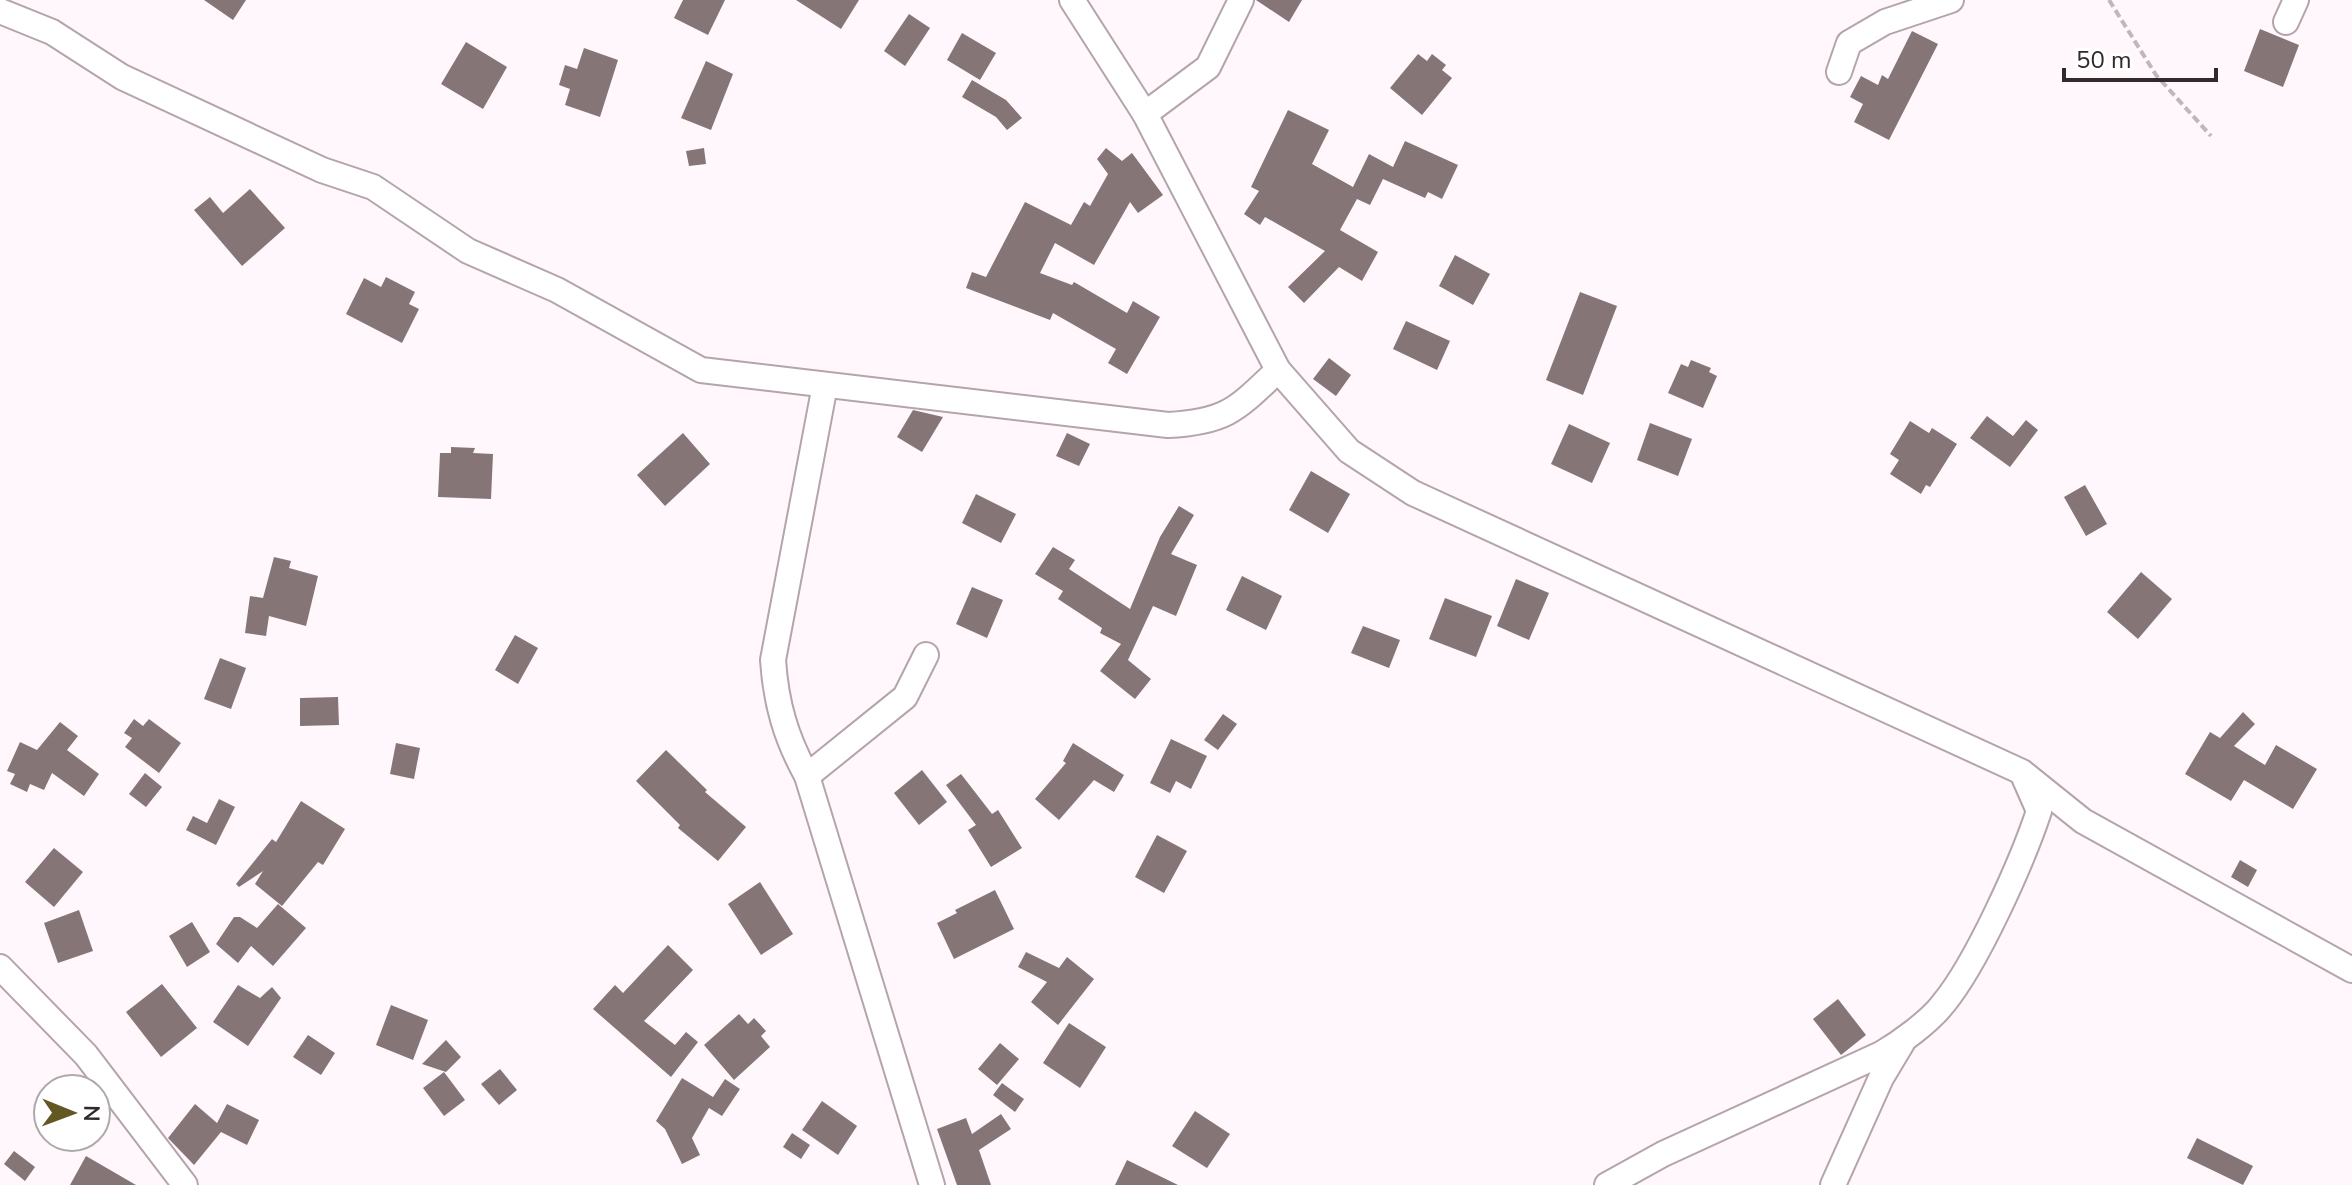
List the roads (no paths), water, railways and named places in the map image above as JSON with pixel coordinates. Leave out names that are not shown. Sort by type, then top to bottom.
[{"type":"street","points":[[1072,0],[1145,114],[1278,370],[1349,451],[1413,493],[2022,772],[2083,821],[2352,970]]},
{"type":"street","points":[[1145,114],[1208,67],[1241,0]]},
{"type":"street","points":[[1839,72],[1849,43],[1885,22],[1951,0]]},
{"type":"street","points":[[0,11],[52,32],[122,77],[322,170],[373,187],[468,251],[557,290],[701,370],[1168,425],[1206,423],[1239,408],[1278,370]]},
{"type":"street","points":[[825,385],[773,660],[776,695],[786,738],[807,776],[932,1185]]},
{"type":"street","points":[[807,776],[905,697],[926,655]]},
{"type":"street","points":[[1607,1185],[1663,1154],[1903,1041],[1943,1005],[1974,953],[2029,840],[2039,811],[2022,772]]},
{"type":"street","points":[[2029,840],[2041,824],[2083,821]]},
{"type":"street","points":[[0,967],[86,1055],[185,1185]]},
{"type":"street","points":[[1833,1185],[1881,1078],[1903,1041]]}]
